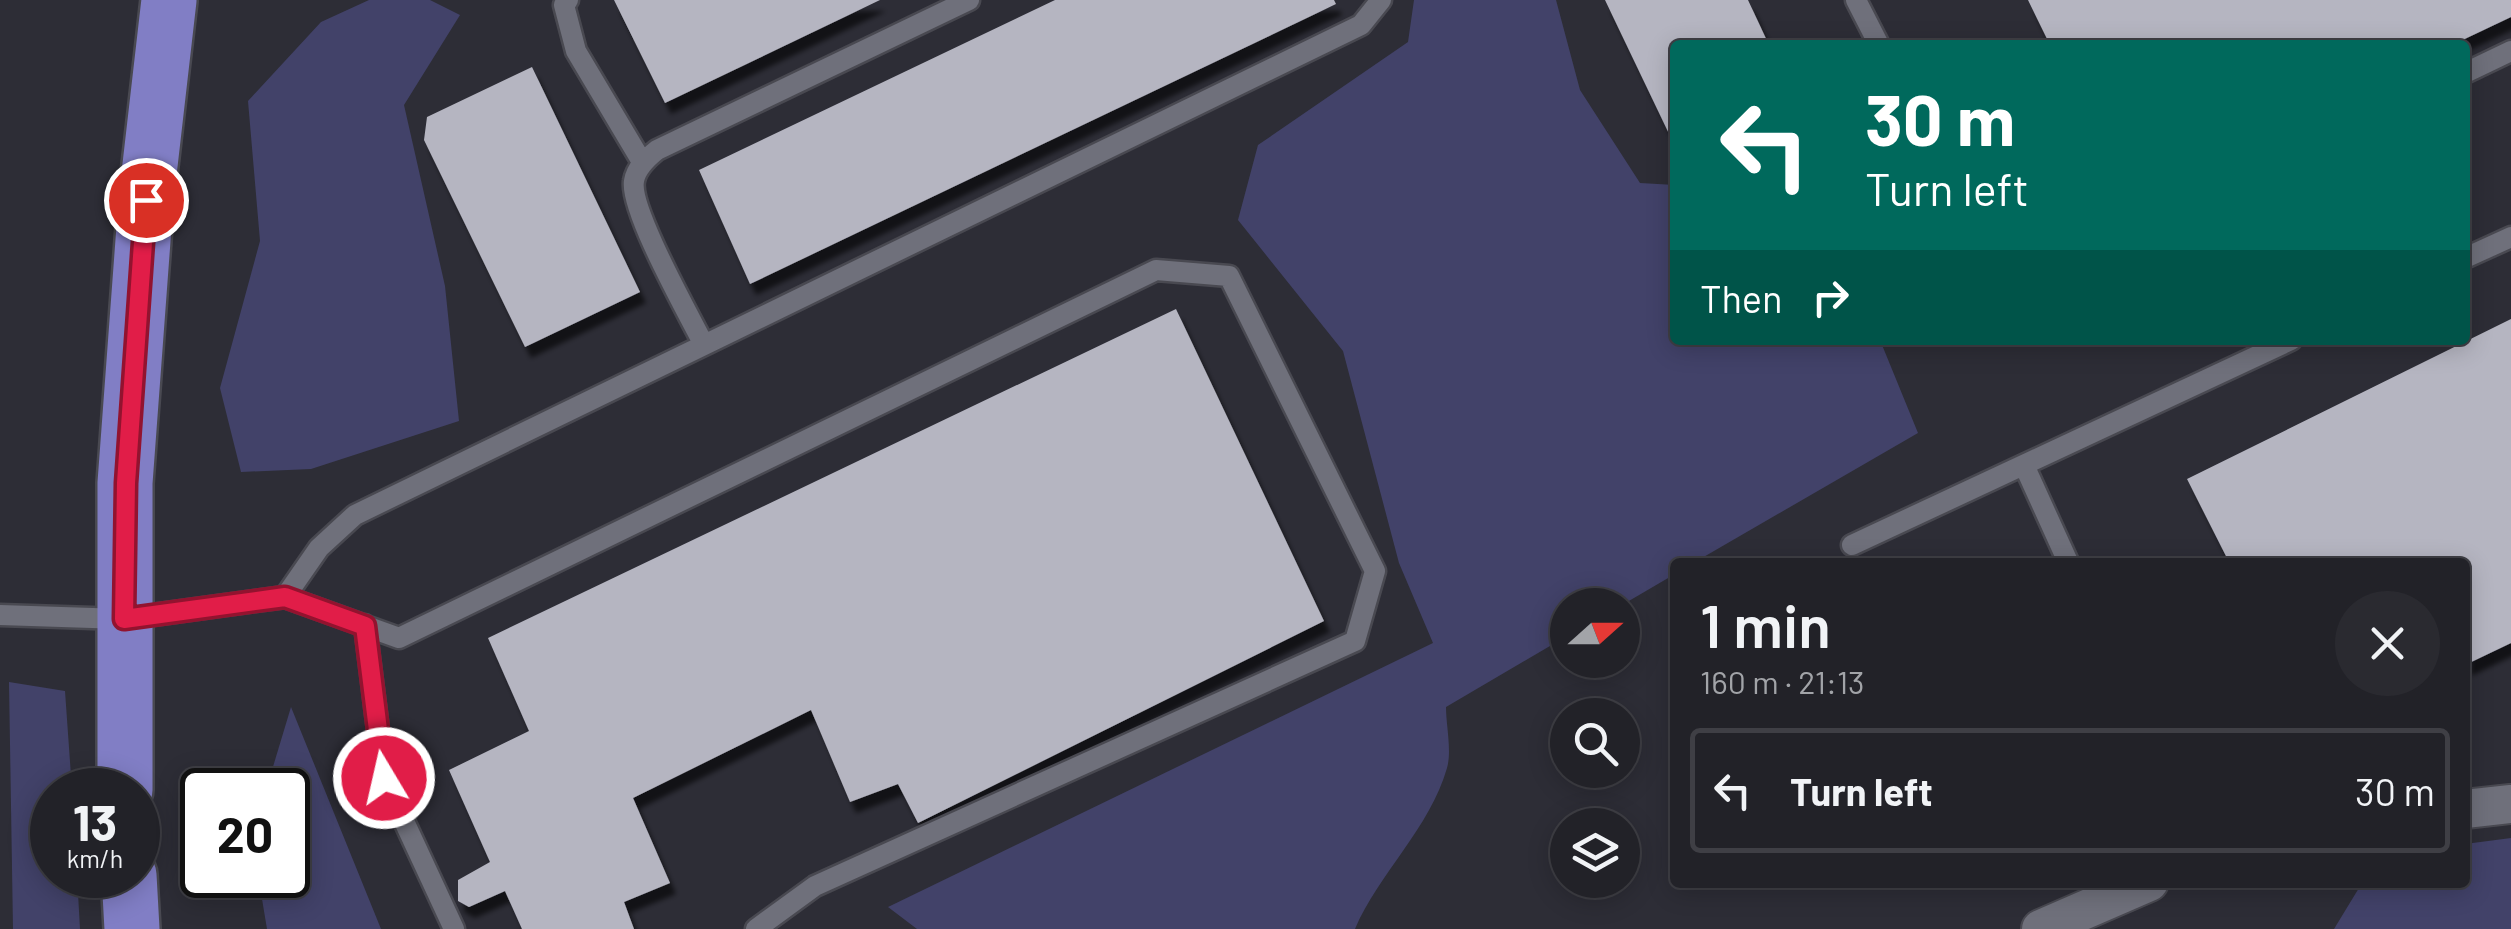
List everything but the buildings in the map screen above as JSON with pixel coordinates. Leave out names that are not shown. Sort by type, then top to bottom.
[{"type":"main road","points":[[125,768],[124,619],[134,342],[169,0]]},
{"type":"main road","points":[[130,898],[132,929]]},
{"type":"street","points":[[2470,808],[2511,804]]},
{"type":"street","points":[[2040,929],[2135,888]]},
{"type":"lane","points":[[568,0],[564,4],[576,50],[642,162]]},
{"type":"lane","points":[[704,345],[638,208],[634,182],[642,162],[656,150],[969,0]]},
{"type":"lane","points":[[285,597],[319,548],[355,515],[1361,25],[1381,0]]},
{"type":"lane","points":[[1856,0],[1876,40]]},
{"type":"lane","points":[[2470,71],[2511,51]]},
{"type":"lane","points":[[2470,256],[2511,236]]},
{"type":"lane","points":[[0,615],[124,619],[285,597],[399,638],[1156,270],[1229,276],[1374,571],[1355,642],[816,886],[756,929]]},
{"type":"lane","points":[[1852,545],[2280,345]]},
{"type":"lane","points":[[2024,465],[2066,558]]},
{"type":"lane","points":[[365,626],[384,778],[454,929]]},
{"type":"shaded area","points":[[369,0],[430,0],[460,15],[404,105],[445,286],[459,421],[311,469],[241,472],[220,388],[260,241],[248,101],[321,22]]},
{"type":"shaded area","points":[[1414,0],[1556,0],[1580,90],[1640,183],[1670,185],[1670,345],[1882,345],[1918,433],[1702,558],[1670,558],[1670,577],[1640,594],[1640,588],[1550,588],[1550,646],[1446,707],[1448,761],[1439,790],[1355,929],[917,929],[888,907],[1433,643],[1399,563],[1343,351],[1238,220],[1258,145],[1408,42]]},
{"type":"shaded area","points":[[9,682],[65,691],[70,768],[30,768],[30,898],[78,898],[80,929],[13,929]]},
{"type":"shaded area","points":[[291,707],[381,929],[267,929],[262,898],[310,898],[310,768],[273,768]]},
{"type":"shaded area","points":[[2511,838],[2511,929],[2334,929],[2359,888],[2470,888],[2470,843]]},
{"type":"route","points":[[146,200],[126,483],[124,619],[285,597],[365,626],[384,778]]}]
